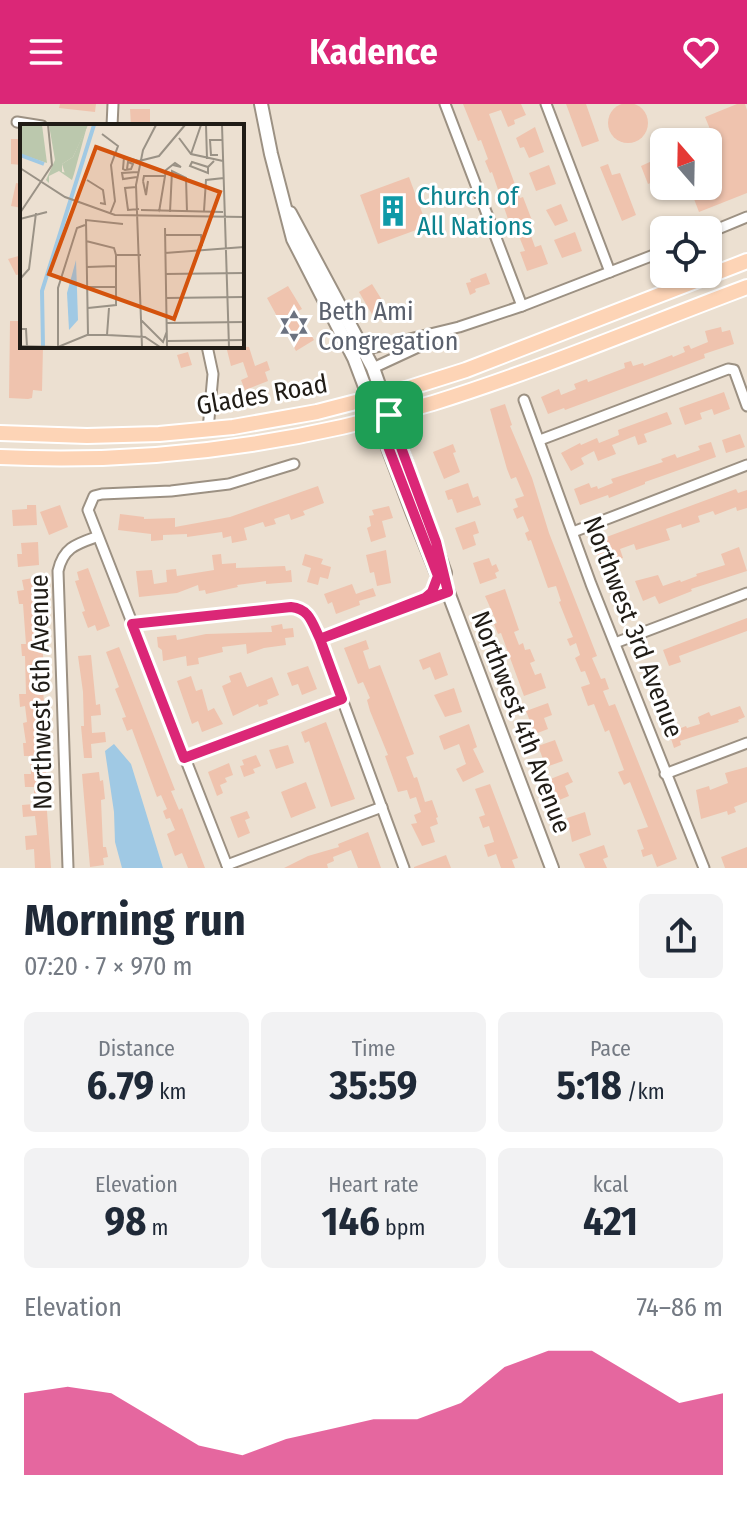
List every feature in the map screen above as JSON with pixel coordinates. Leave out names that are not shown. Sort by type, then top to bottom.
[{"type":"main road","name":"Glades Road","points":[[1,433],[116,435],[208,430],[293,417],[466,370],[747,261]]},
{"type":"main road","name":"Glades Road","points":[[1,457],[88,458],[199,451],[293,437],[383,416],[472,390],[747,287]]},
{"type":"street","points":[[112,124],[113,104]]},
{"type":"street","name":"Northwest 4th Avenue","points":[[261,104],[289,226],[302,259],[376,396],[438,576],[448,592]]},
{"type":"street","points":[[445,104],[522,306]]},
{"type":"street","points":[[546,104],[610,272]]},
{"type":"street","points":[[17,122],[30,124]]},
{"type":"street","name":"Northwest 4th Avenue","points":[[285,204],[373,368],[376,396]]},
{"type":"street","points":[[722,227],[747,217]]},
{"type":"street","points":[[364,350],[459,327],[650,256]]},
{"type":"street","points":[[373,368],[459,327]]},
{"type":"street","points":[[207,348],[213,374],[208,430]]},
{"type":"street","points":[[540,440],[728,369],[734,370],[747,406]]},
{"type":"street","name":"Northwest 3rd Avenue","points":[[524,400],[665,774],[704,868]]},
{"type":"street","name":"Northwest 4th Avenue","points":[[383,416],[436,542],[448,592],[552,868]]},
{"type":"street","points":[[294,464],[251,479],[204,488],[102,494],[94,496],[88,510],[227,867],[382,807]]},
{"type":"street","points":[[573,532],[747,465]]},
{"type":"street","name":"Northwest 6th Avenue","points":[[68,868],[58,571],[65,552],[96,537]]},
{"type":"street","points":[[425,598],[432,592],[438,576]]},
{"type":"street","points":[[320,639],[448,592]]},
{"type":"street","points":[[615,643],[747,593]]},
{"type":"street","points":[[132,624],[291,607],[308,613],[404,868]]},
{"type":"street","points":[[184,758],[342,699]]},
{"type":"street","points":[[665,774],[747,743]]},
{"type":"water","points":[[114,744],[131,764],[163,868],[122,868],[115,842],[105,751]]},
{"type":"building","points":[[628,103],[642,109],[648,123],[642,137],[628,143],[614,137],[608,123],[614,109]]},
{"type":"building","points":[[60,104],[96,104],[95,112],[59,108]]},
{"type":"building","points":[[463,104],[521,104],[526,115],[514,120],[515,124],[508,127],[501,110],[489,114],[520,198],[523,197],[533,223],[527,225],[535,247],[541,245],[548,264],[527,271],[520,252],[525,251],[516,229],[512,231],[492,172],[485,161],[488,159],[481,140],[478,141]]},
{"type":"building","points":[[566,104],[586,104],[599,141],[582,147]]},
{"type":"building","points":[[737,104],[745,104],[747,193],[699,212],[694,200],[722,200],[722,128],[710,128],[705,117]]},
{"type":"building","points":[[130,109],[150,109],[150,124],[131,124]]},
{"type":"building","points":[[535,127],[544,152],[529,158],[516,138]]},
{"type":"building","points":[[11,139],[20,139],[20,165],[11,164]]},
{"type":"building","points":[[650,162],[650,183],[648,184],[641,166]]},
{"type":"building","points":[[608,164],[612,175],[620,173],[636,215],[622,221],[600,167]]},
{"type":"building","points":[[549,165],[556,184],[536,191],[529,173]]},
{"type":"building","name":"Church of All Nations","points":[[409,177],[427,226],[378,244],[360,195]]},
{"type":"building","points":[[16,183],[20,184],[20,208],[11,206]]},
{"type":"building","points":[[561,204],[568,221],[555,226],[546,210]]},
{"type":"building","points":[[575,232],[582,251],[562,258],[554,240]]},
{"type":"building","points":[[20,256],[20,274],[16,275],[8,259]]},
{"type":"building","points":[[486,273],[490,284],[475,289],[476,292],[470,295],[466,283]]},
{"type":"building","points":[[372,284],[387,308],[373,316],[359,292]]},
{"type":"building","name":"Beth Ami Congregation","points":[[288,286],[302,309],[298,311],[314,340],[296,351],[267,298]]},
{"type":"building","points":[[10,321],[20,321],[20,348],[43,348],[42,391],[33,390],[32,398],[28,399],[9,398]]},
{"type":"building","points":[[721,327],[722,332],[730,330],[734,344],[704,354],[705,358],[548,414],[541,397],[559,389],[561,395],[576,389],[574,384],[625,368],[624,363],[631,361],[633,366],[643,363],[644,366],[673,357],[685,352],[683,347],[689,345],[691,349],[708,342],[705,331]]},
{"type":"building","points":[[249,347],[255,366],[267,361],[270,370],[265,372],[268,381],[245,390],[241,380],[248,377],[243,362],[231,366],[226,348]]},
{"type":"building","points":[[188,352],[192,365],[181,368],[177,355]]},
{"type":"building","points":[[724,392],[730,409],[714,415],[712,409],[700,413],[702,419],[685,425],[679,408]]},
{"type":"building","points":[[505,404],[549,533],[597,656],[592,658],[609,689],[603,691],[609,706],[615,704],[677,859],[657,867],[652,854],[643,857],[641,850],[644,849],[637,830],[648,827],[630,782],[624,785],[618,772],[624,770],[609,730],[605,732],[594,704],[588,706],[581,687],[590,684],[575,658],[580,655],[576,643],[570,646],[567,639],[573,637],[556,586],[548,588],[531,540],[528,541],[525,533],[529,531],[523,516],[517,519],[513,509],[518,507],[515,499],[524,496],[516,477],[511,479],[507,469],[490,409]]},
{"type":"building","points":[[667,412],[672,424],[644,434],[647,442],[638,445],[635,436],[612,445],[616,454],[598,461],[594,451],[581,458],[584,464],[571,471],[561,453],[597,438],[599,443],[619,435],[618,430]]},
{"type":"building","points":[[740,434],[745,447],[726,453],[722,440]]},
{"type":"building","points":[[711,442],[716,457],[609,498],[608,495],[580,505],[574,489],[589,483],[591,488],[597,486],[598,489],[613,483],[611,479],[663,462],[661,459],[675,454],[677,458],[700,450],[698,446]]},
{"type":"building","points":[[453,444],[460,472],[444,479],[433,452]]},
{"type":"building","points":[[468,483],[473,498],[478,496],[481,505],[457,513],[445,491]]},
{"type":"building","points":[[318,486],[324,503],[303,511],[305,515],[291,520],[289,514],[274,519],[276,524],[265,527],[263,522],[244,528],[247,540],[232,543],[231,536],[223,538],[222,532],[187,537],[187,534],[163,535],[163,540],[151,541],[151,534],[118,530],[120,514],[144,519],[175,518],[175,527],[230,517]]},
{"type":"building","points":[[736,489],[738,493],[747,490],[747,508],[737,511],[736,507],[715,515],[713,511],[698,516],[700,522],[666,529],[670,540],[636,550],[634,544],[620,549],[623,558],[601,565],[593,542]]},
{"type":"building","points":[[27,505],[36,505],[37,525],[13,526],[12,510],[27,509]]},
{"type":"building","points":[[60,505],[68,527],[49,535],[40,512]]},
{"type":"building","points":[[389,506],[393,518],[382,521],[386,537],[371,542],[367,528],[371,526],[369,516],[374,515],[372,510]]},
{"type":"building","points":[[475,521],[479,533],[473,535],[476,545],[463,550],[455,528]]},
{"type":"building","points":[[38,542],[39,565],[18,567],[17,554],[22,554],[21,543]]},
{"type":"building","points":[[739,547],[747,571],[691,589],[659,604],[655,596],[643,601],[635,581],[658,575],[663,586],[681,582],[725,565],[721,554]]},
{"type":"building","points":[[386,550],[391,583],[377,586],[366,555]]},
{"type":"building","points":[[221,554],[222,564],[236,563],[236,568],[285,566],[286,571],[291,570],[292,582],[266,584],[266,581],[237,585],[206,594],[205,590],[199,591],[198,585],[177,593],[139,597],[136,571],[152,570],[154,584],[167,582],[166,570],[176,569],[177,576],[214,570],[212,555]]},
{"type":"building","points":[[305,554],[323,559],[321,564],[331,567],[328,579],[320,577],[318,585],[307,582],[311,568],[302,565]]},
{"type":"building","points":[[489,558],[492,566],[496,564],[499,571],[495,573],[497,578],[480,584],[473,563]]},
{"type":"building","points":[[88,568],[110,626],[97,631],[95,625],[88,628],[75,581],[79,580],[77,572]]},
{"type":"building","points":[[38,577],[51,868],[35,868],[34,849],[26,850],[25,836],[37,835],[35,816],[23,817],[22,805],[34,804],[34,787],[25,787],[24,774],[31,774],[30,756],[24,756],[23,723],[27,722],[25,706],[20,707],[19,694],[26,694],[25,656],[22,656],[21,644],[26,644],[23,604],[19,604],[17,591],[24,590],[22,580]]},
{"type":"building","points":[[352,584],[356,594],[373,588],[376,596],[359,601],[360,605],[336,614],[332,602],[328,604],[324,594]]},
{"type":"building","points":[[505,589],[519,630],[514,632],[519,645],[523,643],[525,650],[530,649],[535,661],[530,663],[535,675],[541,673],[546,688],[524,696],[485,596]]},
{"type":"building","points":[[747,618],[747,631],[679,656],[681,662],[669,666],[663,650]]},
{"type":"building","points":[[282,624],[283,629],[293,628],[294,637],[285,638],[286,645],[247,654],[246,644],[222,647],[223,652],[198,658],[199,664],[187,666],[186,656],[163,661],[162,650],[158,647],[157,637],[176,635],[177,640],[206,634],[272,632],[271,626]]},
{"type":"building","points":[[366,640],[369,649],[363,651],[369,669],[380,665],[414,754],[406,757],[414,778],[417,777],[425,802],[432,800],[438,817],[438,824],[430,827],[435,842],[422,846],[411,824],[417,823],[414,815],[421,812],[416,797],[410,799],[407,790],[398,792],[385,756],[388,755],[370,711],[367,700],[370,698],[363,682],[358,684],[344,648]]},
{"type":"building","points":[[119,647],[175,790],[171,791],[179,810],[182,808],[205,868],[188,868],[182,853],[175,856],[167,834],[175,830],[170,818],[166,819],[163,811],[167,809],[161,795],[157,797],[132,729],[127,731],[122,718],[126,717],[115,689],[119,687],[106,652]]},
{"type":"building","points":[[440,652],[448,675],[435,680],[430,667],[423,670],[419,660]]},
{"type":"building","points":[[91,655],[96,705],[100,704],[101,715],[91,716],[92,733],[105,732],[106,742],[91,744],[92,758],[84,758],[81,726],[84,726],[83,692],[78,656]]},
{"type":"building","points":[[308,666],[317,689],[302,695],[298,684],[292,686],[287,673]]},
{"type":"building","points":[[241,672],[247,687],[272,677],[279,695],[267,700],[268,704],[259,707],[258,704],[233,716],[222,686],[231,682],[229,676]]},
{"type":"building","points":[[191,676],[196,691],[202,689],[208,711],[214,708],[223,724],[202,732],[198,721],[192,724],[177,681]]},
{"type":"building","points":[[454,688],[462,712],[445,717],[434,695]]},
{"type":"building","points":[[548,703],[552,715],[544,718],[548,729],[535,734],[526,711]]},
{"type":"building","points":[[740,706],[745,717],[739,722],[680,741],[681,745],[674,748],[668,729],[700,724],[698,717],[709,712],[711,716]]},
{"type":"building","points":[[326,722],[355,799],[331,807],[309,741],[305,743],[301,732]]},
{"type":"building","points":[[469,724],[477,747],[473,749],[484,772],[463,782],[456,769],[466,764],[459,744],[444,750],[439,736]]},
{"type":"building","points":[[555,740],[563,761],[546,767],[538,746]]},
{"type":"building","points":[[288,745],[294,763],[276,769],[269,750]]},
{"type":"building","points":[[256,755],[261,766],[253,769],[255,773],[244,777],[240,766],[244,765],[242,760]]},
{"type":"building","points":[[229,763],[233,775],[225,778],[227,782],[220,785],[223,793],[217,796],[208,772]]},
{"type":"building","points":[[747,767],[747,802],[734,807],[736,812],[728,815],[727,811],[701,819],[696,790],[709,786],[710,790],[728,783],[725,773]]},
{"type":"building","points":[[99,772],[105,799],[101,800],[103,847],[106,847],[108,857],[103,858],[104,865],[90,867],[82,774]]},
{"type":"building","points":[[568,772],[573,782],[565,786],[569,796],[557,801],[548,780]]},
{"type":"building","points":[[306,782],[316,808],[291,818],[281,792]]},
{"type":"building","points":[[490,784],[518,858],[512,860],[515,868],[501,868],[496,854],[488,857],[484,845],[494,842],[489,826],[483,828],[479,817],[485,815],[475,789]]},
{"type":"building","points":[[247,811],[250,818],[245,820],[250,833],[238,838],[230,817]]},
{"type":"building","points":[[585,812],[591,835],[572,842],[567,818]]},
{"type":"building","points":[[368,832],[381,868],[358,868],[351,850],[333,857],[334,861],[327,864],[328,868],[284,868],[308,856],[339,847],[338,844]]},
{"type":"building","points":[[604,845],[608,857],[603,859],[607,868],[585,868],[579,854]]},
{"type":"building","points":[[747,847],[747,868],[725,868],[721,857]]},
{"type":"building","points":[[446,855],[451,868],[414,868],[414,867]]},
{"type":"place","name":"Church of All Nations","points":[[393,211]]},
{"type":"place","name":"Beth Ami Congregation","points":[[294,326]]},
{"type":"route","points":[[389,415],[377,418],[438,576],[432,592],[425,598],[320,639],[308,613],[291,607],[132,624],[184,758],[342,699],[320,639],[448,592],[436,542],[389,415]]}]
